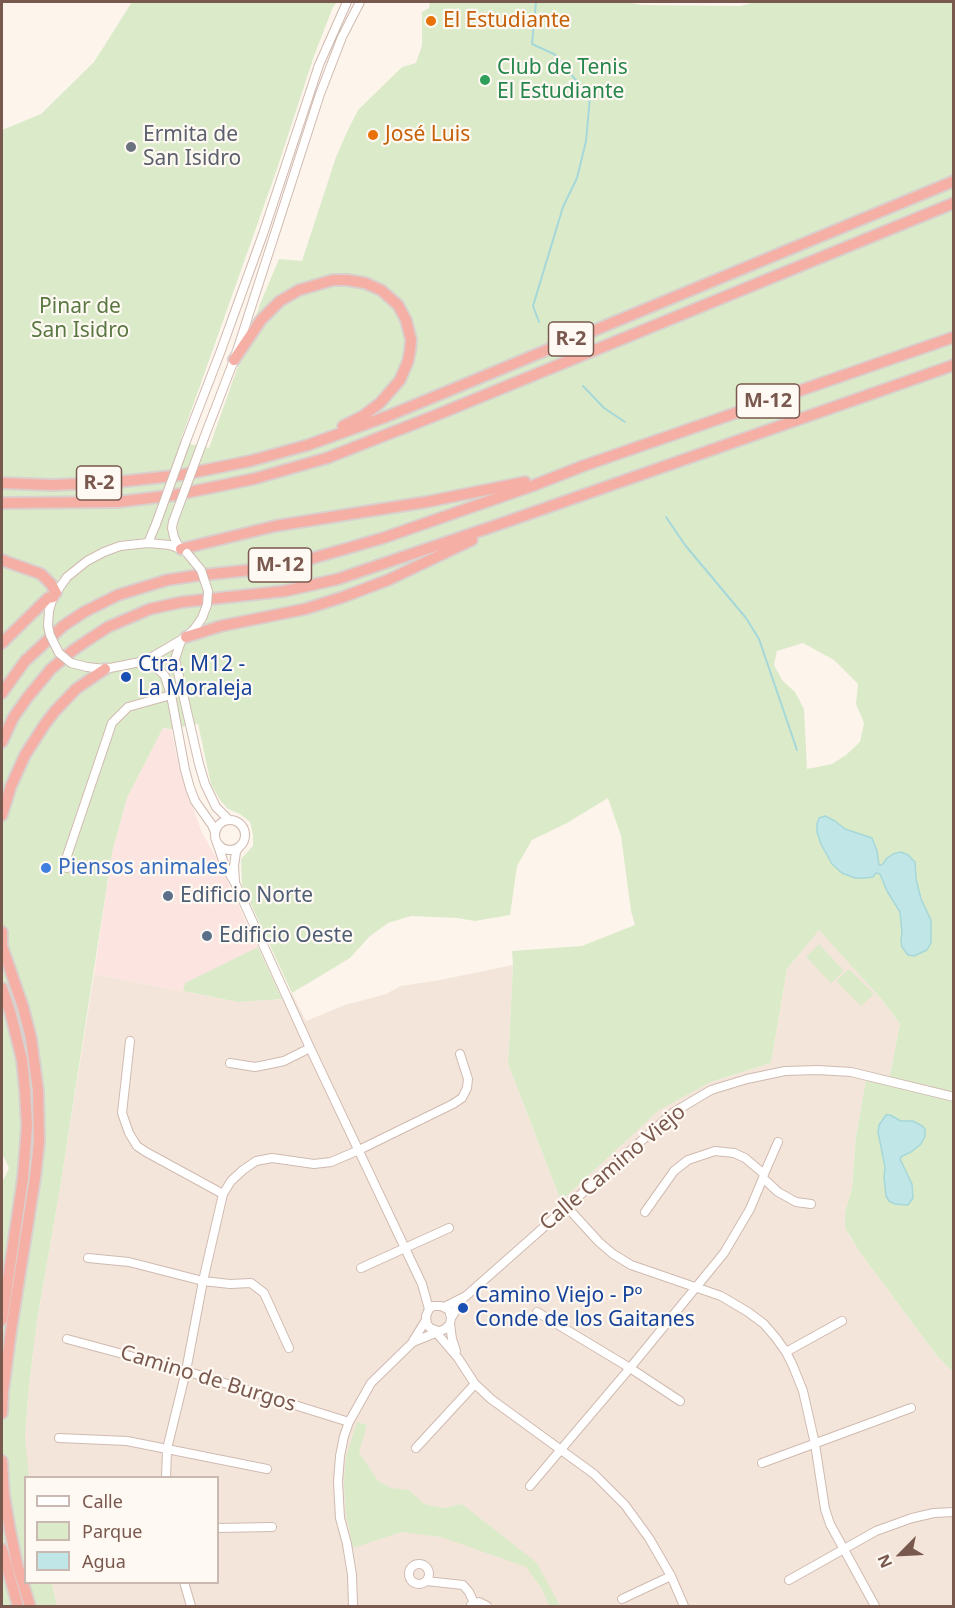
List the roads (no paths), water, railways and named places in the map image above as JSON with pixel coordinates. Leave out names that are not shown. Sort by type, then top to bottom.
[{"type":"highway","name":"R-2","points":[[2,483],[53,485],[181,476],[308,445],[377,420],[954,181]]},
{"type":"highway","name":"R-2","points":[[2,503],[117,502],[175,495],[253,479],[327,458],[954,203]]},
{"type":"highway","points":[[181,476],[301,441],[363,416],[380,403],[405,372],[410,351],[409,329],[398,305],[381,290],[365,283],[333,280],[299,290],[280,301],[261,320],[234,360]]},
{"type":"highway","name":"M-12","points":[[2,693],[25,661],[63,626],[84,612],[118,595],[167,580],[303,561],[383,538],[954,337]]},
{"type":"highway","name":"M-12","points":[[2,742],[13,718],[51,669],[72,651],[108,627],[150,609],[182,602],[285,591],[364,571],[954,365]]},
{"type":"highway","points":[[183,550],[291,524],[508,486],[584,466]]},
{"type":"highway","points":[[184,639],[220,626],[305,609],[343,597],[388,580],[500,525]]},
{"type":"highway","points":[[2,560],[41,574],[51,584],[54,595],[48,598],[2,643]]},
{"type":"highway","points":[[2,815],[11,786],[25,755],[45,724],[76,689],[105,669]]},
{"type":"highway","points":[[2,932],[2,947],[31,1038],[38,1091],[39,1143],[11,1330],[2,1413]]},
{"type":"highway","points":[[2,988],[22,1060],[27,1126],[23,1178],[2,1320]]},
{"type":"highway","points":[[2,1461],[9,1530],[30,1606]]},
{"type":"highway","points":[[2,1549],[18,1606]]},
{"type":"street","points":[[148,543],[259,245],[319,65],[347,2]]},
{"type":"street","points":[[183,550],[170,545],[148,543],[120,546],[87,561],[67,577],[54,595],[49,611],[50,636],[59,653],[71,663],[87,668],[105,669],[140,662],[184,639],[202,618],[207,605],[208,591],[201,570],[174,537],[173,522],[234,360],[320,94],[342,38],[360,2]]},
{"type":"street","points":[[184,639],[175,659],[205,784],[216,807],[229,820],[239,823],[245,832],[243,843],[236,852],[235,883]]},
{"type":"street","points":[[140,662],[150,664],[165,676],[171,695],[185,770],[195,801],[212,825],[225,866],[422,1284],[429,1310]]},
{"type":"street","points":[[67,868],[68,856],[112,723],[128,706],[171,695]]},
{"type":"street","points":[[215,832],[220,824],[229,820]]},
{"type":"street","points":[[217,843],[227,849],[239,847]]},
{"type":"street","points":[[130,1041],[122,1113],[129,1133],[137,1146],[146,1152],[223,1194]]},
{"type":"street","points":[[230,1063],[255,1066],[270,1064],[310,1048]]},
{"type":"street","points":[[166,1476],[167,1449],[186,1371],[203,1281],[223,1194],[231,1181],[256,1161],[272,1158],[315,1164],[331,1162],[453,1104],[462,1098],[467,1088],[468,1079],[460,1054]]},
{"type":"street","name":"Calle Camino Viejo","points":[[451,1321],[466,1296],[566,1206],[674,1112],[711,1090],[747,1078],[784,1071],[818,1070],[851,1072],[954,1097]]},
{"type":"street","points":[[530,1486],[698,1287],[724,1252],[750,1209],[778,1142]]},
{"type":"street","points":[[645,1212],[674,1171],[688,1160],[715,1151],[734,1153],[744,1158],[786,1198],[810,1204]]},
{"type":"street","points":[[566,1206],[613,1254],[652,1274],[721,1296],[764,1324],[786,1352],[803,1391],[815,1444],[825,1509],[830,1524],[875,1606]]},
{"type":"street","points":[[361,1268],[449,1228]]},
{"type":"street","points":[[88,1258],[129,1262],[203,1281],[230,1284],[251,1283],[264,1293],[289,1348]]},
{"type":"street","points":[[422,1284],[433,1299],[448,1310],[452,1339],[459,1358]]},
{"type":"street","name":"Calle Camino Viejo","points":[[442,1306],[466,1296]]},
{"type":"street","points":[[353,1606],[352,1575],[340,1518],[338,1482],[344,1437],[349,1422],[371,1383],[413,1342],[429,1310],[433,1306],[442,1306]]},
{"type":"street","points":[[537,1312],[680,1401]]},
{"type":"street","points":[[426,1320],[430,1328],[437,1332],[459,1358],[475,1384],[491,1399],[594,1474],[625,1505],[649,1538],[671,1576],[684,1606]]},
{"type":"street","points":[[413,1342],[445,1329],[451,1321]]},
{"type":"street","points":[[786,1352],[842,1321]]},
{"type":"street","name":"Camino de Burgos","points":[[67,1338],[186,1371],[349,1422]]},
{"type":"street","points":[[416,1448],[475,1384]]},
{"type":"street","points":[[762,1463],[911,1408]]},
{"type":"street","points":[[58,1438],[127,1441],[267,1469]]},
{"type":"street","points":[[789,1580],[876,1531],[934,1513],[954,1512]]},
{"type":"street","points":[[219,1528],[272,1527]]},
{"type":"street","points":[[622,1599],[671,1576]]},
{"type":"street","points":[[426,1581],[463,1585],[469,1592],[472,1605],[479,1602],[487,1606]]},
{"type":"street","points":[[185,1584],[191,1606]]},
{"type":"water","points":[[825,816],[845,829],[872,838],[879,865],[882,865],[893,854],[901,852],[915,862],[921,899],[931,920],[931,943],[927,950],[914,956],[908,955],[902,947],[900,912],[880,874],[876,873],[873,877],[855,878],[842,873],[832,864],[817,832],[819,818]]},
{"type":"water","points":[[886,1115],[901,1121],[913,1121],[925,1129],[925,1136],[921,1144],[900,1159],[912,1184],[913,1198],[908,1205],[895,1204],[886,1196],[885,1167],[878,1132],[879,1125]]},
{"type":"waterway","points":[[536,2],[532,44],[554,54],[590,97],[586,141],[577,178],[563,207],[533,306],[539,322]]},
{"type":"waterway","points":[[583,386],[604,408],[625,422]]},
{"type":"waterway","points":[[666,517],[685,545],[746,618],[759,639],[797,750]]},
{"type":"place","name":"El Estudiante","points":[[431,21]]},
{"type":"place","name":"Club de Tenis El Estudiante","points":[[485,80]]},
{"type":"place","name":"José Luis","points":[[373,135]]},
{"type":"place","name":"Ermita de San Isidro","points":[[131,147]]},
{"type":"place","name":"Ctra. M12 - La Moraleja","points":[[126,677]]},
{"type":"place","name":"Piensos animales","points":[[46,868]]},
{"type":"place","name":"Edificio Norte","points":[[168,896]]},
{"type":"place","name":"Edificio Oeste","points":[[207,936]]},
{"type":"place","name":"Camino Viejo - Pº Conde de los Gaitanes","points":[[463,1308]]},
{"type":"park label","name":"Pinar de San Isidro","points":[[80,319]]}]
